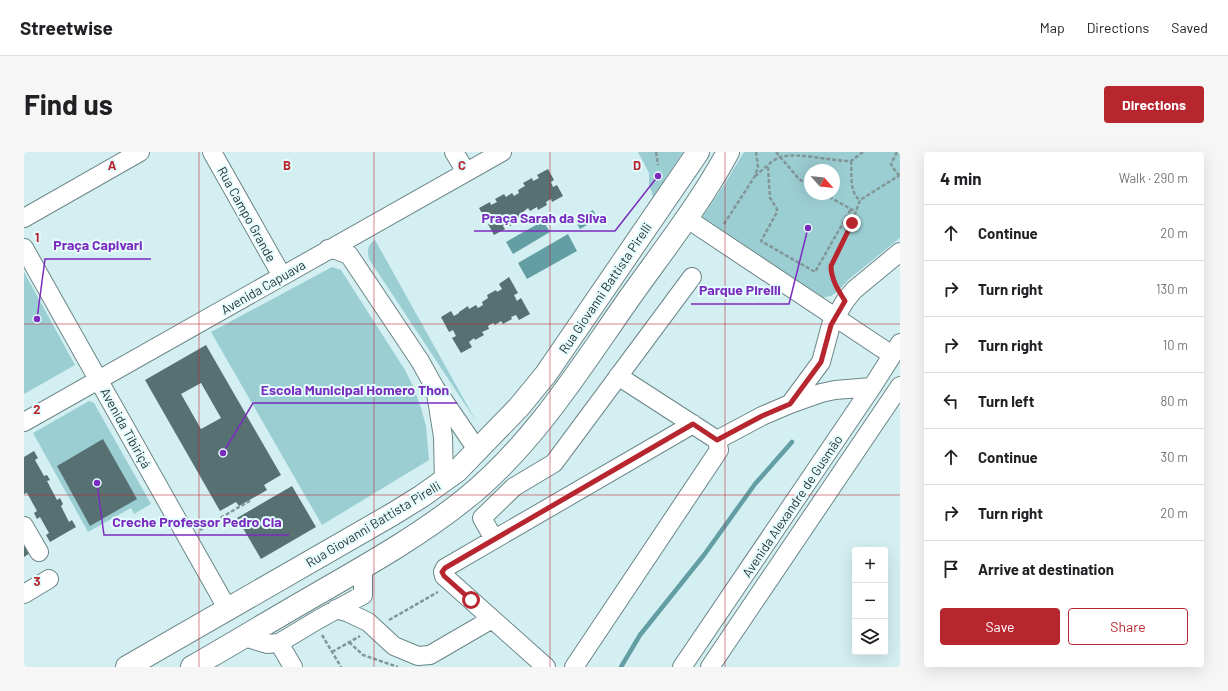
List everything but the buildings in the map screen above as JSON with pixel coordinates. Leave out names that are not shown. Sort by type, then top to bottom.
[{"type":"highway","name":"Rua Giovanni Battista Pirelli","points":[[127,667],[227,608],[393,514],[444,482],[457,471],[520,407],[546,374],[698,152]]},
{"type":"highway","name":"Rua Giovanni Battista Pirelli","points":[[197,666],[363,567],[444,515],[466,499],[506,461],[565,390],[686,218],[728,152]]},
{"type":"highway","points":[[478,450],[506,461]]},
{"type":"street","points":[[24,218],[140,152]]},
{"type":"street","name":"Rua Campo Grande","points":[[212,152],[282,276]]},
{"type":"street","points":[[454,152],[466,172]]},
{"type":"street","name":"Avenida Capuava","points":[[26,415],[98,379],[502,152]]},
{"type":"street","points":[[686,218],[835,318],[896,349]]},
{"type":"street","points":[[349,255],[352,243],[357,233]]},
{"type":"street","name":"Avenida Tibiriçá","points":[[24,248],[227,608]]},
{"type":"street","points":[[328,249],[336,250],[349,255],[420,361],[435,388],[478,450]]},
{"type":"street","points":[[790,404],[821,362],[831,325],[845,301],[854,290],[900,252]]},
{"type":"street","points":[[494,539],[482,518],[514,487],[554,464],[692,277]]},
{"type":"street","name":"Avenida Alexandre de Gusmão","points":[[682,667],[872,387],[896,349]]},
{"type":"street","points":[[574,667],[719,450],[717,440],[618,376]]},
{"type":"street","points":[[710,667],[900,386]]},
{"type":"street","points":[[717,440],[762,416],[821,393],[835,390],[872,387]]},
{"type":"street","points":[[435,388],[443,437],[444,482]]},
{"type":"street","points":[[546,667],[444,576],[442,572],[445,568],[494,539],[693,424]]},
{"type":"street","points":[[24,526],[39,552]]},
{"type":"street","points":[[363,567],[362,595],[371,625]]},
{"type":"street","points":[[24,594],[49,579]]},
{"type":"street","points":[[244,637],[272,645],[279,643],[362,595]]},
{"type":"street","points":[[336,609],[349,613],[371,625],[394,646],[418,656],[425,656],[492,619]]},
{"type":"street","points":[[279,643],[293,667]]},
{"type":"path","points":[[656,152],[658,165]]},
{"type":"path","points":[[715,238],[755,176],[758,167],[756,152]]},
{"type":"path","points":[[776,152],[799,179],[804,182]]},
{"type":"path","points":[[800,155],[805,152]]},
{"type":"path","points":[[755,176],[779,157],[800,155],[851,161],[863,152]]},
{"type":"path","points":[[845,301],[834,281],[831,266],[852,223],[860,200],[900,175],[891,164],[897,152]]},
{"type":"path","points":[[851,161],[854,192],[856,197],[860,200]]},
{"type":"path","points":[[768,166],[770,198],[777,209],[777,212],[761,241],[815,272],[851,209]]},
{"type":"path","points":[[835,200],[856,212]]},
{"type":"path","points":[[208,526],[251,500]]},
{"type":"path","points":[[332,652],[349,642],[371,625],[453,584]]},
{"type":"path","points":[[349,642],[363,655],[399,667]]},
{"type":"path","points":[[330,647],[342,667]]},
{"type":"shaded area","points":[[638,152],[683,152],[653,197],[649,184],[649,173]]},
{"type":"shaded area","points":[[744,152],[900,152],[900,238],[849,279],[831,296],[821,298],[701,219]]},
{"type":"shaded area","points":[[593,210],[598,219],[580,229],[575,220]]},
{"type":"shaded area","points":[[543,221],[550,232],[513,254],[506,242]]},
{"type":"shaded area","points":[[568,234],[577,251],[527,279],[518,263]]},
{"type":"shaded area","points":[[375,240],[476,421],[369,259],[369,248]]},
{"type":"shaded area","points":[[332,267],[341,270],[405,370],[413,386],[426,426],[429,460],[322,525],[211,332]]},
{"type":"shaded area","points":[[24,272],[75,365],[24,394]]},
{"type":"shaded area","points":[[89,401],[94,403],[151,504],[134,514],[131,508],[88,532],[33,433]]},
{"type":"waterway","points":[[621,667],[640,635],[704,555],[755,484],[792,442]]},
{"type":"place","name":"Praça Sarah da Silva","points":[[658,176]]},
{"type":"place","name":"Parque Pirelli","points":[[808,228]]},
{"type":"place","name":"Praça Capivari","points":[[37,319]]},
{"type":"place","name":"Escola Municipal Homero Thon","points":[[223,453]]},
{"type":"place","name":"Creche Professor Pedro Cia","points":[[97,483]]},
{"type":"route","points":[[471,600],[444,576],[442,572],[445,568],[693,424],[717,440],[762,416],[790,404],[817,370],[823,356],[831,325],[845,301],[834,281],[831,266],[852,223]]}]
